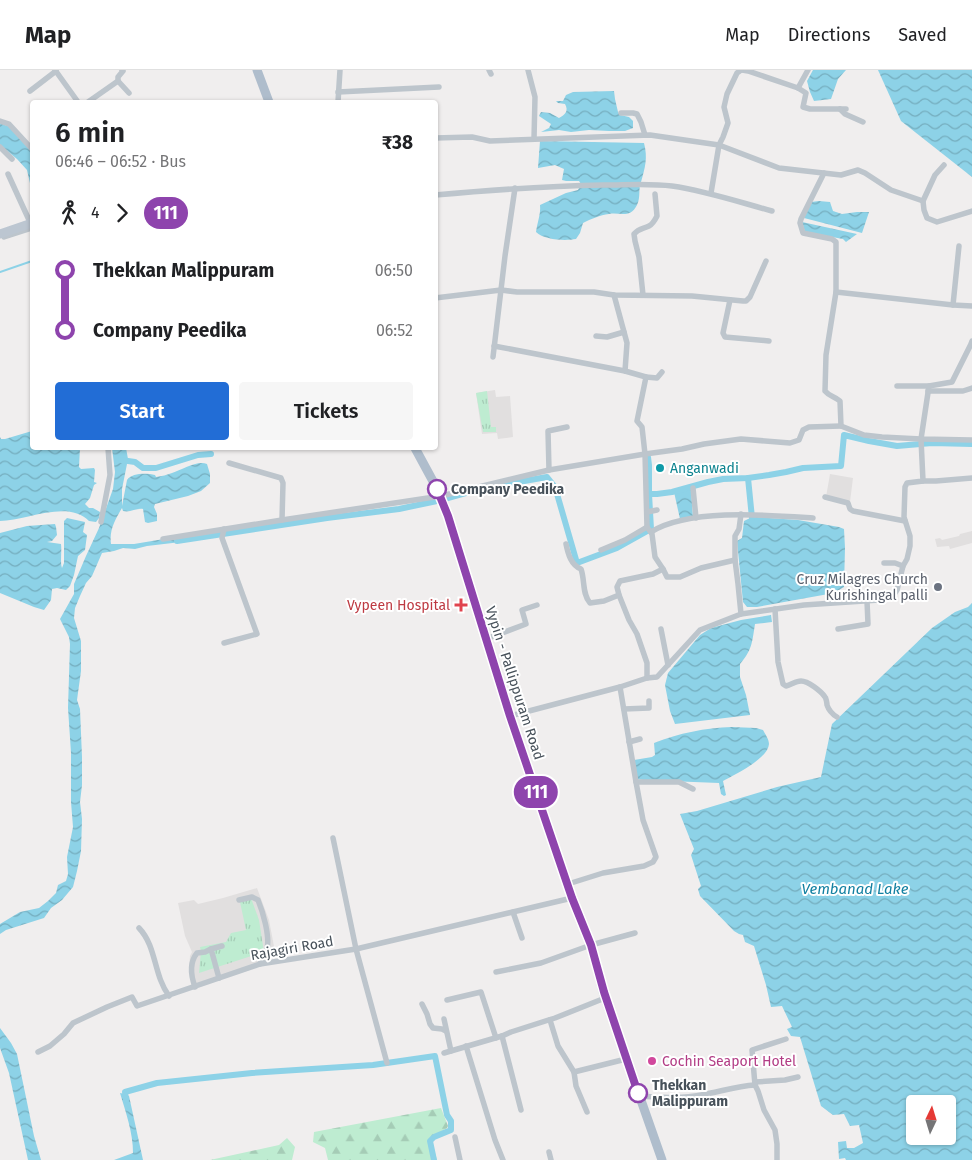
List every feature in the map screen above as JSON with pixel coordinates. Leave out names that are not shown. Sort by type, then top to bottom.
[{"type":"main road","points":[[257,70],[268,100]]},
{"type":"main road","points":[[1,229],[30,221]]},
{"type":"main road","name":"Vypin - Pallippuram Road","points":[[416,450],[442,499],[510,716],[572,898],[591,945],[626,1059],[662,1160]]},
{"type":"street","points":[[30,91],[55,70],[77,100]]},
{"type":"street","points":[[91,100],[118,81],[122,70]]},
{"type":"street","points":[[338,100],[340,70]]},
{"type":"street","points":[[528,70],[534,97],[534,139]]},
{"type":"street","points":[[711,193],[719,145],[728,123],[724,106],[727,94],[737,73],[741,70],[798,88],[806,93],[803,107],[810,109],[843,109],[845,114],[863,122]]},
{"type":"street","points":[[798,88],[808,70]]},
{"type":"street","points":[[118,81],[129,93]]},
{"type":"street","points":[[338,92],[440,87]]},
{"type":"street","points":[[621,113],[633,112],[636,114],[645,135]]},
{"type":"street","points":[[0,121],[9,124],[30,147]]},
{"type":"street","points":[[438,138],[472,137],[490,141],[645,135],[719,145],[779,168],[841,174],[858,170],[891,190],[923,201]]},
{"type":"street","points":[[0,147],[12,159]]},
{"type":"street","points":[[944,165],[935,175],[923,201],[927,218],[937,222],[972,211]]},
{"type":"street","points":[[824,173],[800,223],[803,232],[832,239],[836,242],[836,292],[826,355],[825,391],[829,396],[840,401],[841,426]]},
{"type":"street","points":[[8,174],[30,219]]},
{"type":"street","points":[[438,196],[516,188],[647,184],[711,193],[772,211]]},
{"type":"street","points":[[493,357],[505,256],[516,188]]},
{"type":"street","points":[[643,295],[634,234],[640,228],[652,224],[657,216],[655,194]]},
{"type":"street","points":[[0,238],[30,229]]},
{"type":"street","points":[[953,305],[959,246]]},
{"type":"street","points":[[438,298],[501,290],[692,296],[743,301],[749,299],[766,261]]},
{"type":"street","points":[[836,292],[972,306]]},
{"type":"street","points":[[614,295],[627,343],[625,371]]},
{"type":"street","points":[[730,300],[724,336],[769,341]]},
{"type":"street","points":[[596,336],[608,337],[624,332]]},
{"type":"street","points":[[928,388],[952,382],[972,343]]},
{"type":"street","points":[[494,346],[625,371],[646,377],[657,378],[662,372]]},
{"type":"street","points":[[646,377],[637,418],[638,424],[642,427],[647,512],[649,530],[653,537],[654,557],[667,578],[680,577],[701,568],[734,560]]},
{"type":"street","points":[[897,386],[963,391],[972,388]]},
{"type":"street","points":[[923,481],[921,442],[928,388]]},
{"type":"street","points":[[163,540],[282,520],[442,499],[549,470],[704,444],[741,439],[790,443],[799,440],[803,430],[809,427],[841,426],[864,434],[921,442],[972,440]]},
{"type":"street","points":[[549,470],[548,431],[567,427]]},
{"type":"street","points":[[101,522],[110,475],[108,450]]},
{"type":"street","points":[[228,463],[281,478],[283,483],[282,520]]},
{"type":"street","points":[[510,716],[647,678],[657,677],[700,630],[741,614],[819,604],[879,600],[893,596],[897,590],[910,546],[910,536],[905,522],[905,484],[972,478]]},
{"type":"street","points":[[693,488],[696,518]]},
{"type":"street","points":[[825,497],[848,503],[853,511],[905,522]]},
{"type":"street","points":[[647,512],[656,510]]},
{"type":"street","points":[[741,614],[734,560],[735,536],[746,515]]},
{"type":"street","points":[[602,550],[649,530],[696,518],[746,515],[813,518]]},
{"type":"street","points":[[224,529],[222,538],[257,634],[224,643]]},
{"type":"street","points":[[566,544],[570,559],[575,567],[581,569],[586,598],[590,603],[604,601],[619,595]]},
{"type":"street","points":[[884,563],[896,563],[903,566]]},
{"type":"street","points":[[647,678],[646,663],[637,634],[629,620],[617,586],[620,581],[654,574],[662,569]]},
{"type":"street","points":[[838,630],[868,624],[867,601]]},
{"type":"street","points":[[486,639],[526,624],[522,610],[537,605]]},
{"type":"street","points":[[775,609],[778,662],[783,684],[789,686],[800,681],[807,682],[826,697],[829,710],[837,717]]},
{"type":"street","points":[[661,629],[668,665]]},
{"type":"street","points":[[568,884],[603,873],[644,866],[653,862],[656,857],[643,820],[620,687]]},
{"type":"street","points":[[624,709],[648,708],[648,701]]},
{"type":"street","points":[[629,742],[640,739]]},
{"type":"street","points":[[636,782],[679,782],[693,789]]},
{"type":"street","points":[[332,838],[356,949],[387,1063]]},
{"type":"street","points":[[239,900],[252,898],[258,900],[263,912],[268,948],[260,964]]},
{"type":"street","name":"Rajagiri Road","points":[[38,1052],[50,1046],[73,1024],[108,1006],[132,997],[137,1006],[260,964],[356,949],[572,898]]},
{"type":"street","points":[[513,912],[522,938]]},
{"type":"street","points":[[140,928],[150,943],[158,975],[169,996]]},
{"type":"street","points":[[496,972],[541,963],[591,945],[635,933]]},
{"type":"street","points":[[195,987],[192,980],[191,964],[194,956],[197,953],[222,946]]},
{"type":"street","points":[[211,949],[219,978]]},
{"type":"street","points":[[447,1000],[481,992],[499,1037],[521,1110]]},
{"type":"street","points":[[444,1053],[550,1020],[606,998]]},
{"type":"street","points":[[422,1004],[433,1028],[446,1031]]},
{"type":"street","points":[[444,1019],[451,1051]]},
{"type":"street","points":[[550,1020],[558,1046],[574,1072],[576,1086],[587,1112]]},
{"type":"street","points":[[777,1160],[778,1144],[775,1130],[764,1110],[755,1083],[752,1050],[786,1039]]},
{"type":"street","points":[[466,1046],[503,1160]]},
{"type":"street","points":[[574,1072],[626,1059]]},
{"type":"street","points":[[639,1096],[700,1096],[755,1083],[798,1077]]},
{"type":"street","points":[[455,1137],[460,1160]]},
{"type":"street","points":[[549,1152],[551,1160]]},
{"type":"shaded area","points":[[495,390],[496,397],[510,396],[513,437],[498,439],[497,433],[482,434],[476,393]]},
{"type":"shaded area","points":[[830,474],[853,478],[850,502],[826,497]]},
{"type":"shaded area","points":[[972,531],[972,543],[950,549],[949,546],[937,547],[935,539],[940,538],[942,540]]},
{"type":"shaded area","points":[[257,888],[269,920],[276,957],[192,986],[189,969],[192,952],[185,936],[178,903],[194,900],[198,904]]},
{"type":"green space","points":[[487,391],[491,427],[496,427],[496,432],[483,432],[476,393]]},
{"type":"green space","points":[[251,898],[259,920],[264,952],[199,973],[200,947],[226,942],[231,933],[246,930],[240,902]]},
{"type":"green space","points":[[441,1108],[448,1126],[431,1138],[437,1160],[328,1160],[325,1148],[313,1142],[314,1132]]},
{"type":"green space","points":[[287,1138],[295,1147],[292,1160],[210,1160],[279,1145]]},
{"type":"water","points":[[813,70],[846,70],[838,79],[831,99],[814,101],[807,81]]},
{"type":"water","points":[[878,70],[972,70],[972,177],[901,121]]},
{"type":"water","points":[[614,91],[618,112],[620,115],[629,117],[633,121],[633,128],[625,131],[589,130],[571,132],[559,130],[541,132],[549,128],[551,124],[539,116],[541,112],[561,117],[567,109],[565,104],[556,101],[563,101],[566,95],[573,92]]},
{"type":"water","points":[[0,123],[10,127],[30,150],[30,183],[27,170],[0,145]]},
{"type":"water","points":[[540,141],[644,143],[646,163],[638,202],[634,209],[624,214],[602,215],[583,223],[576,239],[555,239],[540,235],[536,232],[540,205],[566,193],[578,190],[581,184],[579,181],[562,180],[564,169],[555,165],[538,168]]},
{"type":"water","points":[[811,202],[830,202],[833,211],[842,214],[869,212],[862,233],[804,218]]},
{"type":"water","points":[[802,222],[857,234],[846,242],[843,239],[805,232]]},
{"type":"water","points":[[30,432],[30,450],[80,450],[79,467],[81,469],[94,468],[95,470],[94,482],[97,483],[94,485],[90,498],[85,504],[89,508],[100,512],[96,522],[89,521],[80,515],[70,512],[58,511],[0,521],[0,437],[5,439]]},
{"type":"water","points":[[112,450],[126,450],[128,459],[122,489],[122,506],[127,480],[136,475],[148,474],[158,477],[194,464],[203,463],[207,464],[210,483],[201,491],[188,496],[155,504],[157,521],[145,522],[143,509],[123,511],[122,508],[112,530],[111,544],[134,544],[164,539],[190,538],[181,542],[135,549],[123,548],[102,553],[92,576],[86,583],[75,608],[74,618],[81,641],[81,671],[77,700],[80,709],[82,785],[80,802],[82,819],[81,851],[77,871],[73,887],[62,900],[51,908],[44,918],[6,930],[0,934],[0,924],[20,912],[39,908],[56,893],[58,885],[66,881],[68,874],[67,857],[73,827],[68,708],[70,644],[69,637],[60,619],[74,594],[74,584],[99,528],[113,489],[115,472]]},
{"type":"water","points":[[691,488],[693,518],[680,519],[674,492]]},
{"type":"water","points":[[756,517],[798,520],[844,529],[844,587],[834,593],[757,607],[747,607],[743,602],[737,541],[742,538],[744,521]]},
{"type":"water","points":[[67,518],[85,522],[83,532],[87,535],[85,550],[78,556],[70,586],[66,590],[52,589],[51,600],[44,610],[0,593],[0,533],[27,526],[55,524],[57,535],[52,541],[47,542],[61,544],[62,568],[64,563],[64,521]]},
{"type":"water","name":"Vembanad Lake","points":[[972,603],[972,1160],[839,1159],[838,1142],[846,1141],[847,1148],[854,1148],[863,1143],[859,1125],[850,1126],[844,1114],[833,1115],[821,1106],[800,1037],[791,1036],[787,1029],[792,1027],[782,1006],[771,1007],[754,946],[745,942],[743,935],[734,931],[700,896],[698,889],[701,886],[691,855],[694,849],[680,814],[821,777],[832,724],[932,628],[955,612],[968,607]]},
{"type":"water","points":[[771,615],[772,622],[755,624],[751,646],[740,664],[740,677],[750,715],[675,724],[670,711],[665,685],[668,673],[700,635],[711,628]]},
{"type":"water","points":[[732,727],[763,730],[769,744],[767,750],[757,761],[723,781],[726,795],[721,794],[719,783],[636,779],[634,760],[655,755],[654,743],[692,732]]},
{"type":"water","points":[[0,1028],[17,1054],[34,1136],[41,1160],[28,1160],[9,1073],[0,1048]]},
{"type":"water","points":[[120,1093],[129,1096],[143,1160],[114,1160],[133,1153],[127,1116]]},
{"type":"waterway","points":[[0,272],[30,262]]},
{"type":"waterway","points":[[649,494],[672,492],[723,479],[748,478],[803,468],[841,466],[844,435],[897,446],[932,443],[972,444]]},
{"type":"waterway","points":[[121,460],[135,462],[143,468],[156,468],[198,455],[211,454]]},
{"type":"waterway","points":[[485,488],[547,477],[555,487],[577,563],[617,548],[651,529],[648,457]]},
{"type":"waterway","points":[[748,478],[752,518]]},
{"type":"waterway","points":[[177,541],[399,509],[473,491]]},
{"type":"waterway","points":[[126,1100],[125,1092],[157,1083],[252,1073],[373,1065],[435,1056],[447,1115],[451,1121],[451,1130],[434,1137],[430,1141],[434,1160]]},
{"type":"bus line","name":"111","points":[[437,489],[448,516],[510,716],[572,898],[591,945],[604,992],[638,1093]]},
{"type":"place","name":"Anganwadi","points":[[660,468]]},
{"type":"place","name":"Company Peedika","points":[[437,489]]},
{"type":"place","name":"Cruz Milagres Church Kurishingal palli","points":[[938,587]]},
{"type":"place","name":"Vypeen Hospital","points":[[461,605]]},
{"type":"place","name":"Cochin Seaport Hotel","points":[[652,1061]]},
{"type":"place","name":"Thekkan Malippuram","points":[[638,1093]]}]
